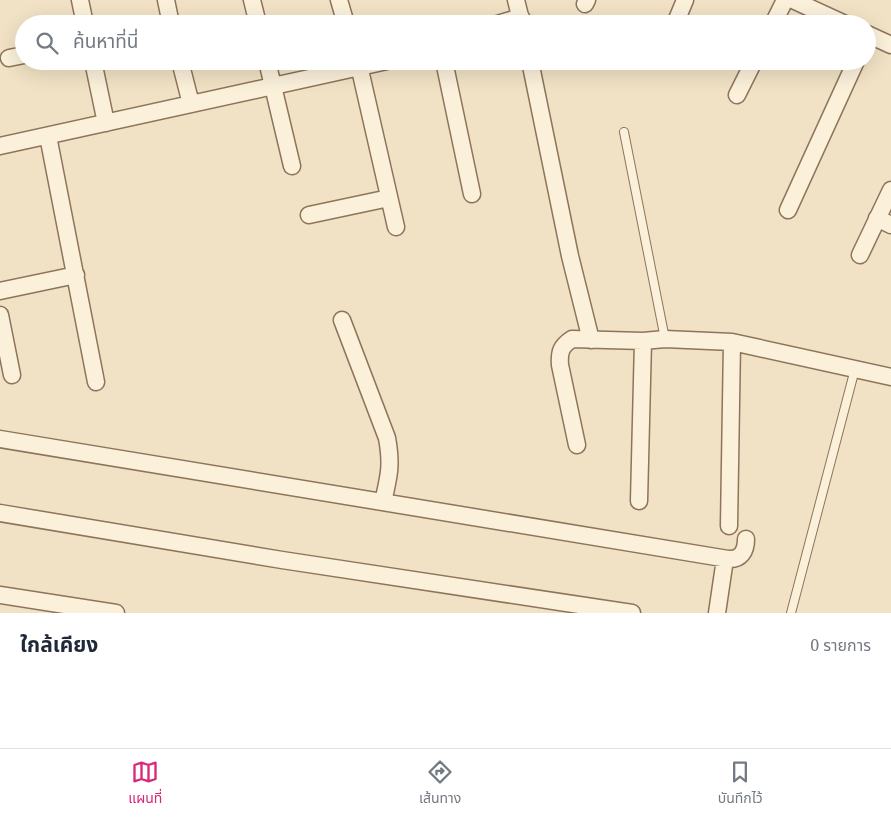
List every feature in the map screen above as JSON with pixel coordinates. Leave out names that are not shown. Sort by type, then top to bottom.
[{"type":"street","points":[[80,0],[83,15]]},
{"type":"street","points":[[166,0],[169,15]]},
{"type":"street","points":[[252,0],[256,15]]},
{"type":"street","points":[[339,0],[343,15]]},
{"type":"street","points":[[516,0],[520,15]]},
{"type":"street","points":[[679,15],[685,0]]},
{"type":"street","points":[[778,15],[785,0]]},
{"type":"street","points":[[793,0],[826,15]]},
{"type":"street","points":[[876,38],[891,45]]},
{"type":"street","points":[[95,70],[106,123]]},
{"type":"street","points":[[182,70],[190,104]]},
{"type":"street","points":[[269,70],[292,166]]},
{"type":"street","points":[[0,146],[273,86],[336,70]]},
{"type":"street","points":[[360,70],[396,227]]},
{"type":"street","points":[[446,70],[472,194]]},
{"type":"street","points":[[532,70],[570,256],[591,340]]},
{"type":"street","points":[[736,95],[749,70]]},
{"type":"street","points":[[788,210],[852,70]]},
{"type":"street","points":[[48,136],[96,382]]},
{"type":"street","points":[[860,255],[884,222],[891,190]]},
{"type":"street","points":[[309,215],[389,198]]},
{"type":"street","points":[[0,291],[76,275]]},
{"type":"street","points":[[0,315],[12,375]]},
{"type":"street","points":[[342,320],[388,438],[391,472],[383,502]]},
{"type":"street","points":[[578,445],[560,365],[560,352],[565,344],[572,339],[643,341],[665,339],[732,342],[891,377]]},
{"type":"street","points":[[639,501],[643,341]]},
{"type":"street","points":[[729,526],[732,342]]},
{"type":"street","points":[[0,439],[734,560],[740,556],[746,545],[746,539]]},
{"type":"street","points":[[0,513],[282,560],[632,613]]},
{"type":"street","points":[[717,613],[724,558]]},
{"type":"street","points":[[0,595],[116,613]]},
{"type":"lane","points":[[624,132],[665,339]]},
{"type":"lane","points":[[791,613],[855,369]]}]
